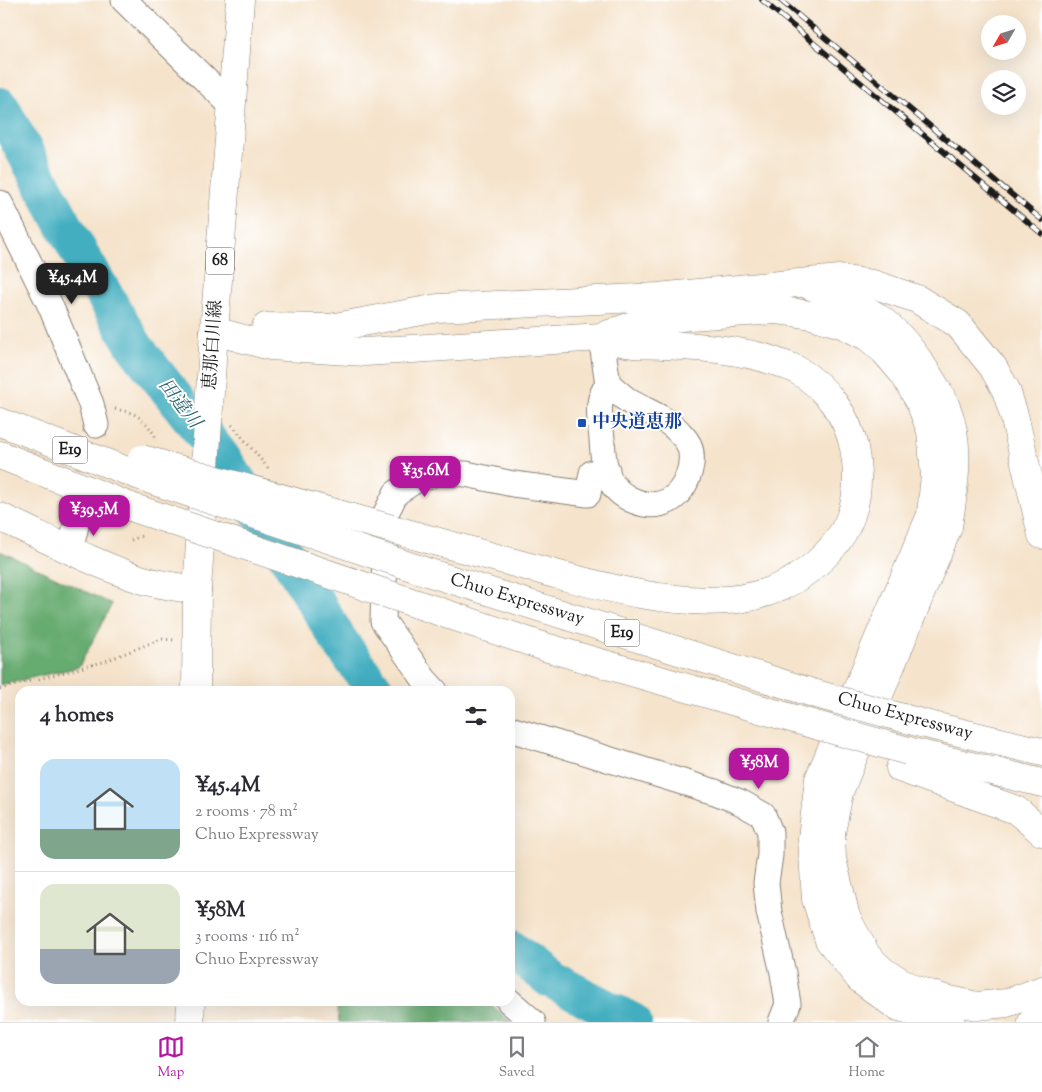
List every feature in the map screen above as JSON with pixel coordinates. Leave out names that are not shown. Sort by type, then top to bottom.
[{"type":"main road","name":"恵那白川線","points":[[196,686],[197,590],[214,331],[240,0]]},
{"type":"main road","points":[[214,331],[269,327],[330,328],[438,308],[658,297],[839,279],[873,284],[917,299],[958,324],[993,367],[1006,390],[1014,415],[1042,535]]},
{"type":"main road","points":[[805,283],[852,303],[877,317],[896,331],[909,346],[946,406],[952,424],[955,452],[954,482],[948,527],[839,792],[831,832],[832,859],[846,917],[867,956],[884,972],[914,989],[945,1000],[977,1006],[1007,1003],[1042,990]]},
{"type":"main road","points":[[601,337],[643,322],[689,316],[776,310],[812,315],[842,324],[868,337],[904,373],[920,402],[930,431],[935,475],[931,515],[819,780],[812,839],[816,898],[829,940],[835,948],[860,979],[899,1008],[951,1022]]},
{"type":"main road","points":[[141,468],[435,541],[616,590],[658,598],[699,600],[727,600],[753,596],[775,591],[794,581],[824,558],[834,547],[847,526],[856,502],[857,463],[852,436],[841,413],[819,386],[795,368],[756,355],[698,348],[633,344],[601,337],[365,352],[270,346],[214,331]]},
{"type":"main road","name":"E19","points":[[0,422],[40,438],[141,468]]},
{"type":"main road","name":"Chuo Expressway","points":[[0,455],[131,507],[545,647],[802,731],[904,759],[1042,783]]},
{"type":"main road","name":"Chuo Expressway","points":[[141,468],[427,572],[816,694],[921,723],[1042,752]]},
{"type":"main road","points":[[0,517],[70,550],[140,579],[162,585],[197,590]]},
{"type":"main road","points":[[904,759],[1016,810],[1042,832]]},
{"type":"main road","points":[[190,1022],[191,1006]]},
{"type":"main road","points":[[1032,1022],[1042,1018]]},
{"type":"street","points":[[124,0],[231,105]]},
{"type":"street","points":[[0,202],[51,307],[91,404],[96,425]]},
{"type":"street","points":[[601,337],[608,384],[630,402],[663,419],[678,431],[688,444],[692,460],[688,476],[681,490],[669,501],[654,505],[638,503],[622,494],[610,480],[604,462],[599,409],[601,393],[608,384]]},
{"type":"street","points":[[430,686],[383,621],[386,513],[396,494],[416,480],[438,473],[466,474],[512,484],[588,494],[592,473],[607,470]]},
{"type":"street","points":[[70,550],[79,514]]},
{"type":"street","points":[[515,731],[715,792],[740,802],[763,815],[770,832],[770,855],[766,883],[768,912],[783,973],[788,1004],[781,1022]]},
{"type":"street","points":[[515,1006],[533,1022]]},
{"type":"path","points":[[209,417],[224,418],[234,426],[269,470]]},
{"type":"path","points":[[0,688],[103,662],[161,639],[197,642]]},
{"type":"green space","points":[[0,551],[112,604],[79,667],[0,685]]},
{"type":"green space","points":[[337,1006],[493,1006],[511,1022],[339,1022]]},
{"type":"waterway","name":"田違川","points":[[0,106],[76,247],[135,347],[219,454],[275,536],[340,642],[372,686]]},
{"type":"waterway","name":"田違川","points":[[515,952],[550,979],[633,1022]]},
{"type":"tunnel","points":[[81,507],[96,425]]},
{"type":"railway","points":[[762,0],[1042,234]]},
{"type":"railway","points":[[780,0],[1042,220]]},
{"type":"place","name":"中央道恵那","points":[[582,423]]}]
